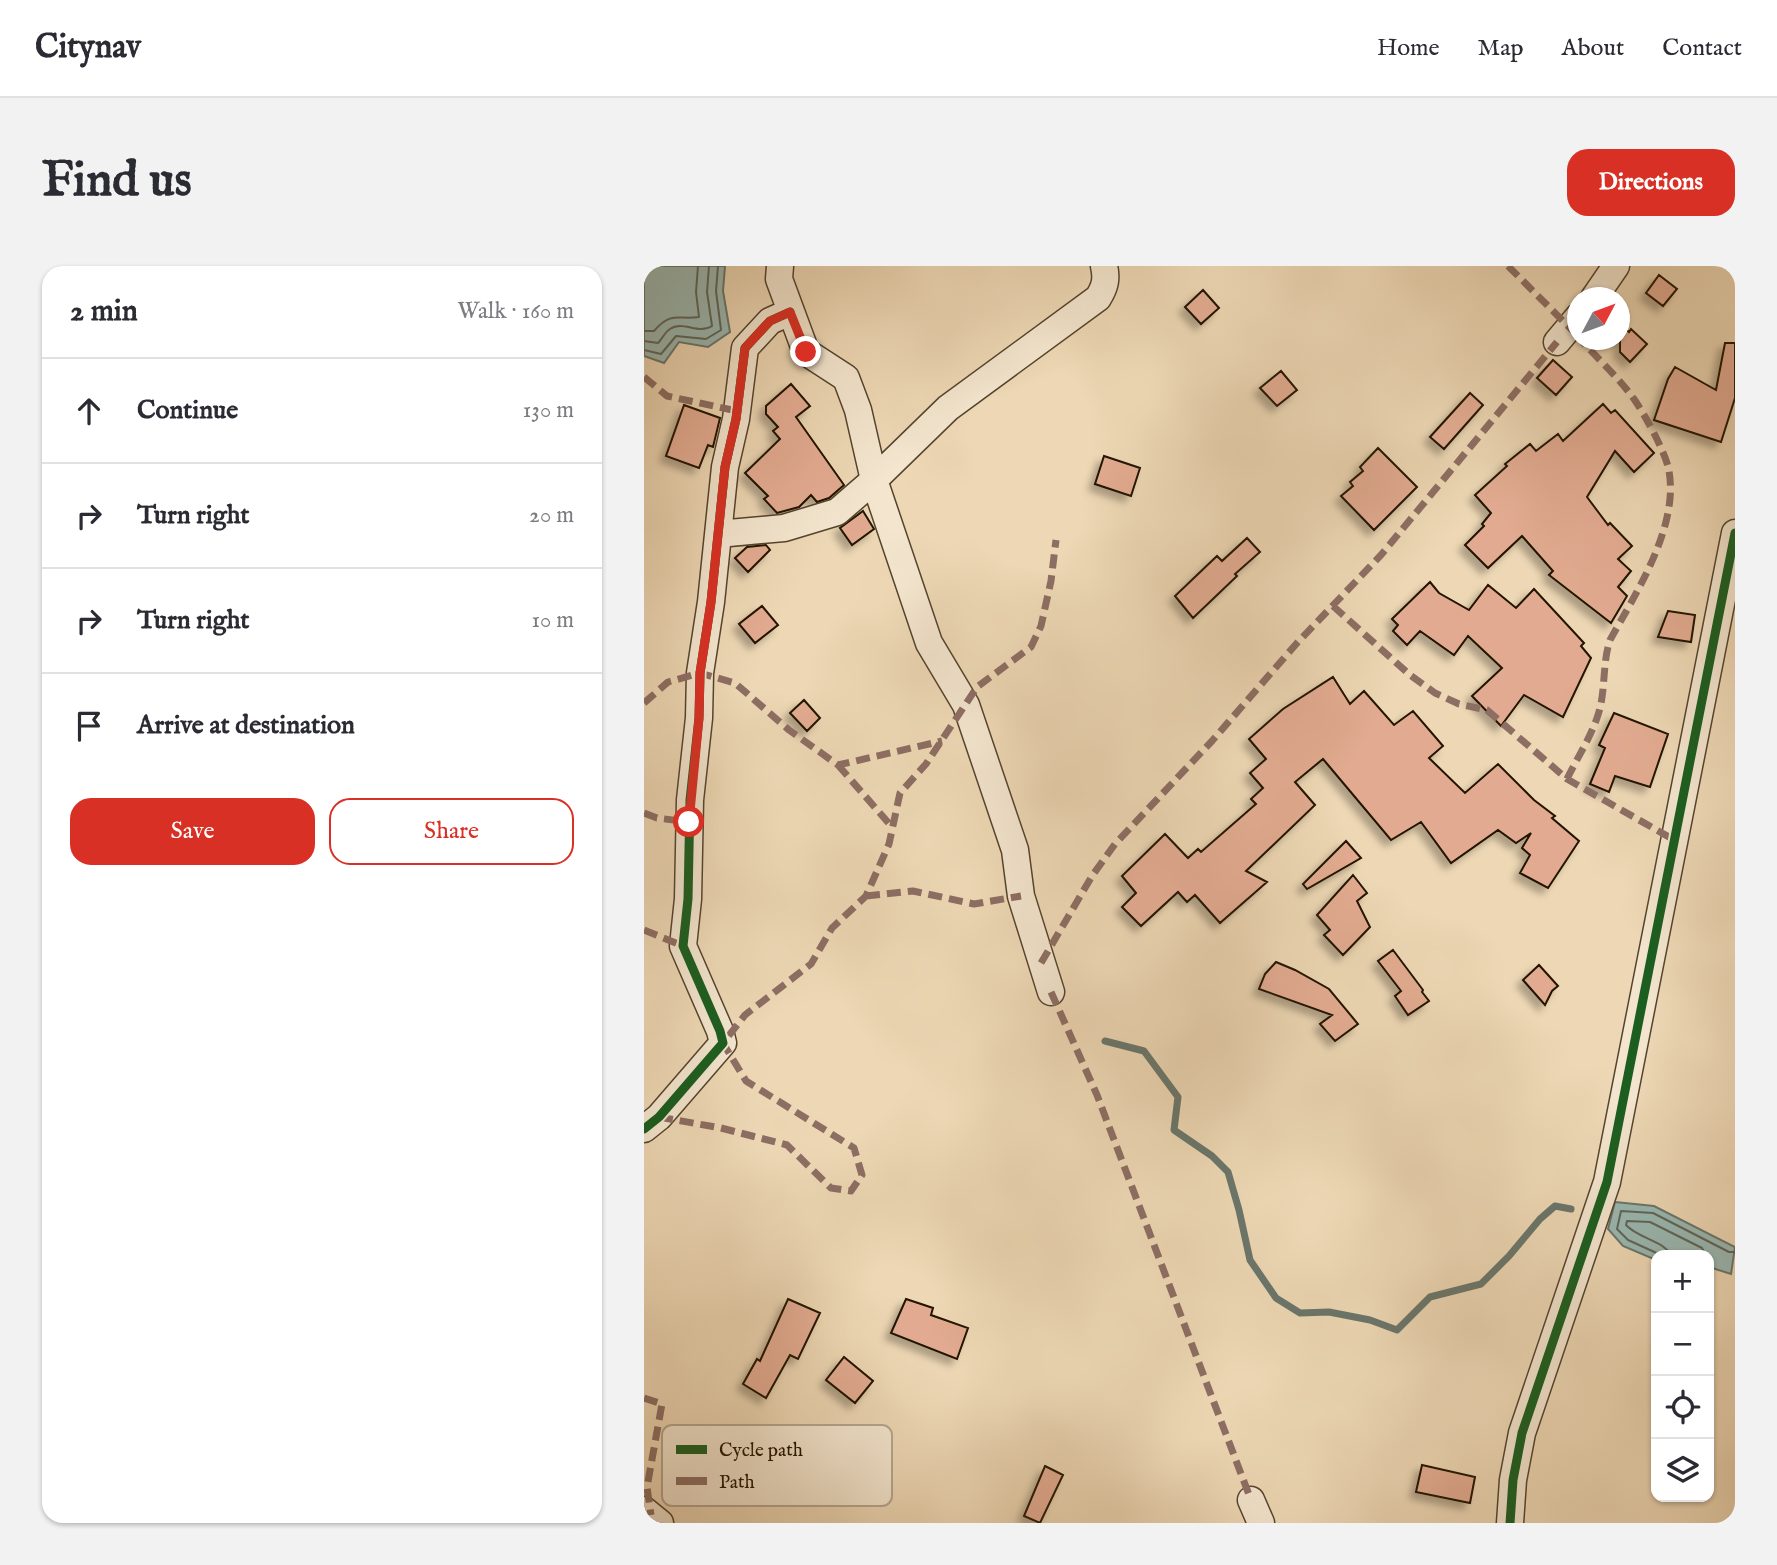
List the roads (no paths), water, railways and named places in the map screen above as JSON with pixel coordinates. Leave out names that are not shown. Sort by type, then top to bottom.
[{"type":"street","points":[[780,266],[779,279],[806,352],[846,378],[858,410],[874,480],[929,643],[966,705],[1015,850],[1021,895],[1051,992]]},
{"type":"street","points":[[718,534],[784,528],[837,512],[948,408],[1098,298],[1107,276],[1104,266]]},
{"type":"street","points":[[1602,287],[1616,266]]},
{"type":"street","points":[[644,1129],[659,1117],[723,1043],[683,946],[700,673],[711,602],[725,467],[736,419],[745,348],[770,321],[790,312]]},
{"type":"street","points":[[1557,342],[1567,330]]},
{"type":"street","points":[[1510,1523],[1513,1480],[1522,1433],[1607,1182],[1735,533]]},
{"type":"street","points":[[644,1510],[660,1523]]},
{"type":"water","points":[[644,266],[725,266],[723,291],[730,332],[708,347],[679,342],[664,363],[644,356]]},
{"type":"water","points":[[1615,1202],[1654,1206],[1735,1247],[1731,1274],[1714,1269],[1714,1250],[1651,1250],[1651,1258],[1623,1246],[1608,1229]]},
{"type":"waterway","points":[[1105,1041],[1144,1051],[1178,1097],[1174,1130],[1212,1156],[1228,1172],[1250,1260],[1276,1298],[1300,1313],[1329,1312],[1370,1320],[1397,1330],[1430,1297],[1481,1284],[1555,1206],[1571,1209]]}]
